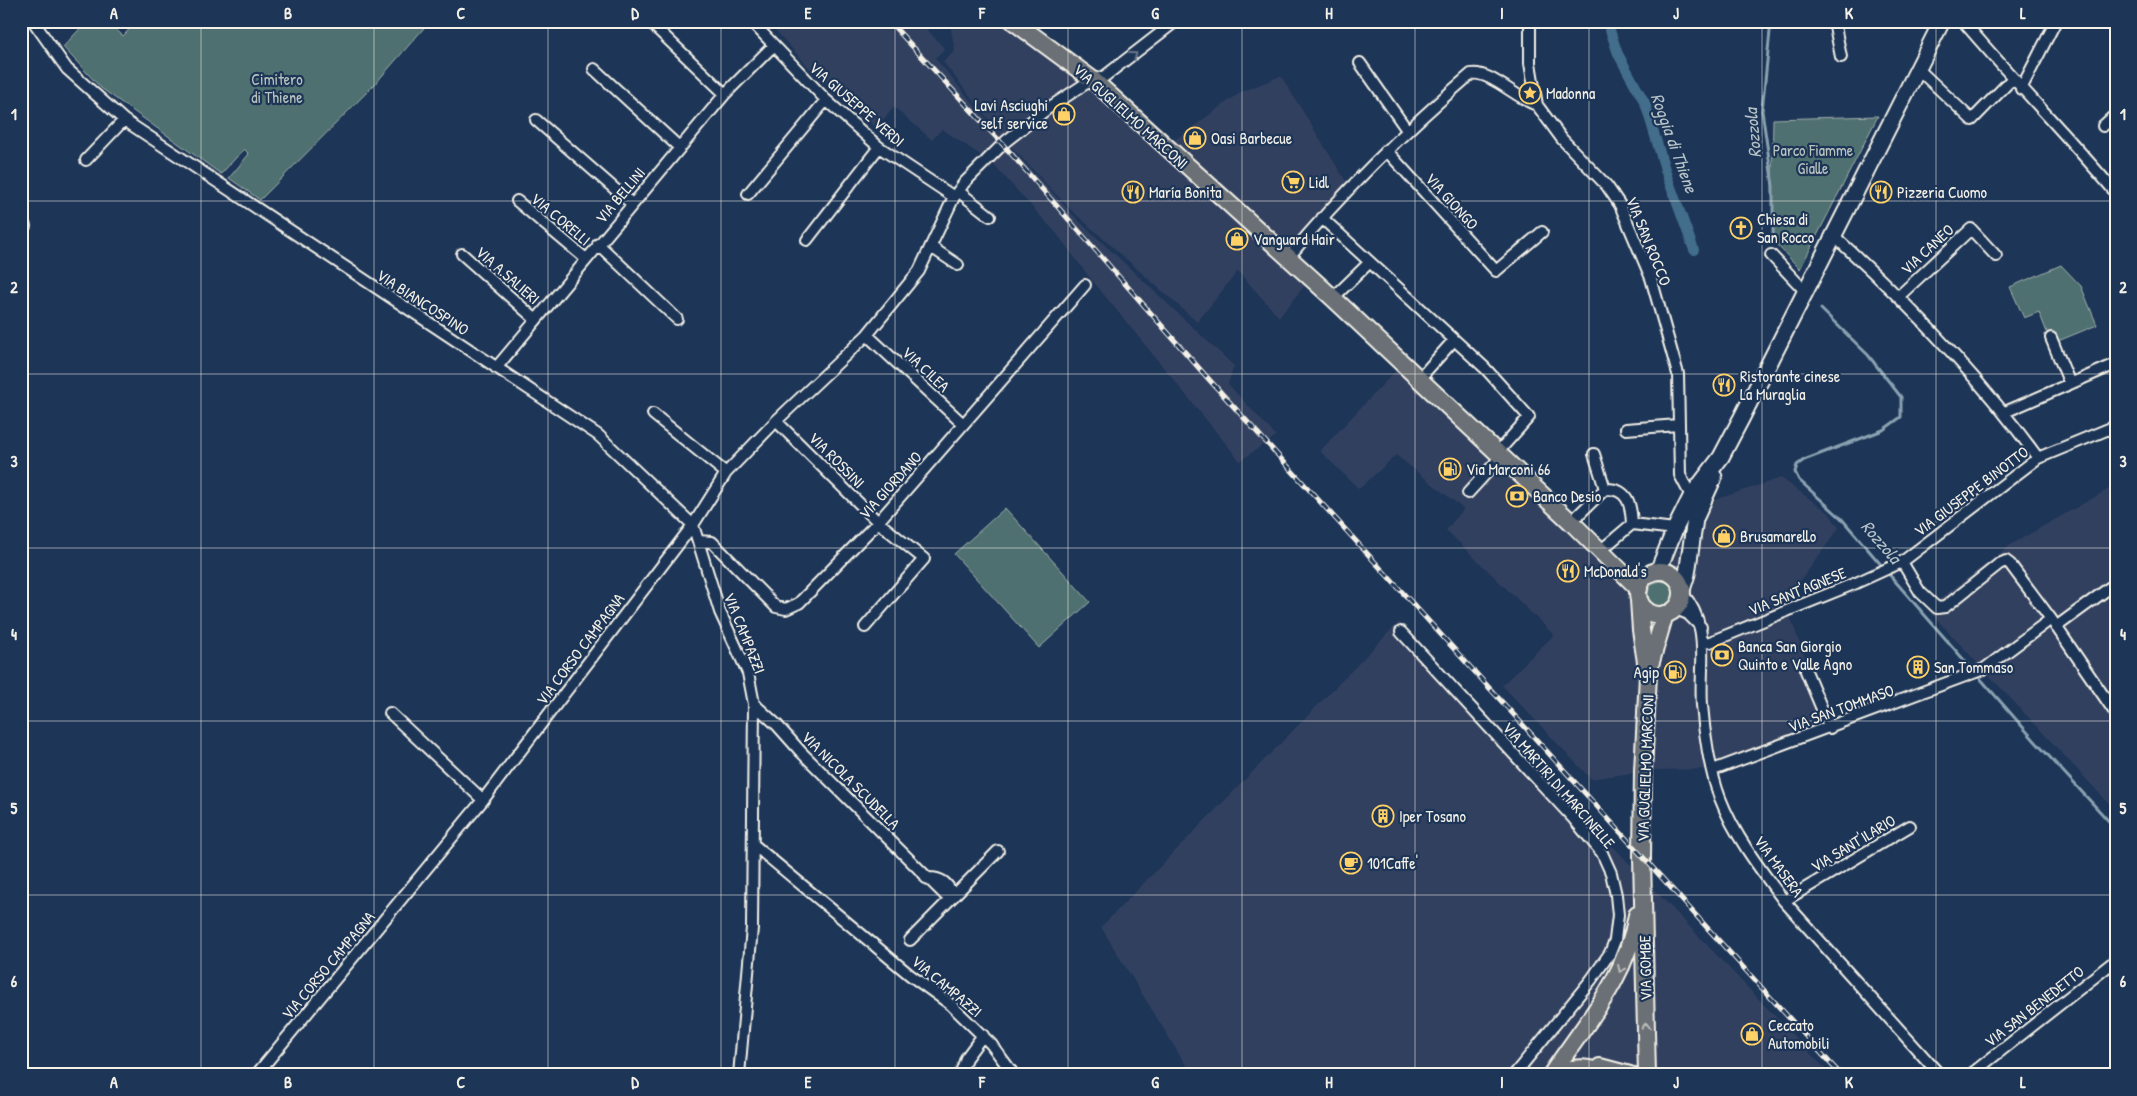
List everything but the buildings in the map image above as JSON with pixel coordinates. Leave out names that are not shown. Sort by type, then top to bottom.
[{"type":"main road","name":"VIA GUGLIELMO MARCONI","points":[[1013,21],[1093,80],[1333,298],[1571,522],[1639,594],[1649,612],[1670,612]]},
{"type":"main road","points":[[1682,591],[1687,574],[1694,522],[1721,456],[1835,237],[1942,21]]},
{"type":"main road","points":[[1639,594],[1644,578],[1654,572],[1692,495],[1721,456]]},
{"type":"main road","name":"VIA GUGLIELMO MARCONI","points":[[1603,554],[1640,572],[1654,572],[1674,576],[1682,591],[1670,612],[1648,675]]},
{"type":"main road","name":"VIA GUGLIELMO MARCONI","points":[[1603,554],[1629,596],[1641,630]]},
{"type":"main road","name":"VIA GUGLIELMO MARCONI","points":[[1639,594],[1641,630],[1648,675],[1642,791],[1642,862]]},
{"type":"main road","name":"VIA GOMBE","points":[[1642,862],[1647,1075]]},
{"type":"main road","points":[[1550,1075],[1618,976],[1630,951],[1642,888]]},
{"type":"main road","points":[[1585,1067],[1610,1075]]},
{"type":"main road","points":[[1556,1075],[1570,1069],[1585,1067],[1599,1067],[1630,1075]]},
{"type":"street","name":"VIA BIANCOSPINO","points":[[33,21],[67,69],[124,120],[598,435],[693,525]]},
{"type":"street","name":"VIA GIUSEPPE VERDI","points":[[751,21],[826,100],[879,147],[956,194]]},
{"type":"street","name":"VIA CORSO CAMPAGNA","points":[[256,1075],[483,800],[693,525],[726,473],[776,421],[868,335],[919,271],[956,194],[1006,140],[1047,108],[1093,80],[1105,76],[1176,21]]},
{"type":"street","name":"VIA SAN ROCCO","points":[[1530,21],[1530,63],[1537,105],[1562,139],[1607,186],[1620,205],[1651,278],[1678,374],[1680,475],[1692,495]]},
{"type":"street","points":[[1834,21],[1841,57]]},
{"type":"street","points":[[1963,21],[2012,79],[2067,135],[2116,193]]},
{"type":"street","points":[[2021,89],[2056,21]]},
{"type":"street","points":[[2112,21],[2116,24]]},
{"type":"street","points":[[654,26],[725,94]]},
{"type":"street","name":"VIA BELLINI","points":[[496,368],[725,94],[773,46]]},
{"type":"street","points":[[1360,63],[1407,130]]},
{"type":"street","points":[[594,69],[680,148]]},
{"type":"street","points":[[1919,70],[1972,120],[2012,79]]},
{"type":"street","points":[[1288,258],[1358,177],[1407,130],[1471,74],[1475,73],[1490,78],[1519,98],[1537,105]]},
{"type":"street","points":[[748,194],[826,100]]},
{"type":"street","points":[[2103,126],[2116,114]]},
{"type":"street","points":[[86,160],[124,120]]},
{"type":"street","points":[[536,120],[632,204]]},
{"type":"street","points":[[807,240],[879,147]]},
{"type":"street","name":"VIA GIONGO","points":[[1386,150],[1496,271],[1542,232]]},
{"type":"street","points":[[956,194],[990,216]]},
{"type":"street","name":"VIA CORELLI","points":[[517,201],[586,259]]},
{"type":"street","points":[[1322,218],[1485,368],[1529,417],[1468,493]]},
{"type":"street","name":"VIA CANEO","points":[[1899,296],[1971,229],[1996,256]]},
{"type":"street","points":[[1835,237],[1899,296],[1956,355],[2005,412],[2038,458]]},
{"type":"street","points":[[598,244],[677,319]]},
{"type":"street","points":[[931,247],[958,265]]},
{"type":"street","name":"VIA A.SALIERI","points":[[462,254],[535,319]]},
{"type":"street","points":[[1771,255],[1806,292]]},
{"type":"street","points":[[1333,298],[1370,262]]},
{"type":"street","name":"VIA GIORDANO","points":[[698,541],[712,542],[776,607],[786,609],[799,604],[878,522],[1085,285]]},
{"type":"street","name":"VIA CILEA","points":[[868,335],[963,424]]},
{"type":"street","points":[[2051,338],[2070,384]]},
{"type":"street","points":[[1419,379],[1454,340]]},
{"type":"street","points":[[2005,412],[2116,364]]},
{"type":"street","points":[[654,414],[726,473]]},
{"type":"street","name":"VIA ROSSINI","points":[[776,421],[878,522],[924,559],[865,628]]},
{"type":"street","points":[[1626,429],[1678,425]]},
{"type":"street","name":"VIA GIUSEPPE BINOTTO","points":[[1902,562],[2038,458],[2116,426]]},
{"type":"street","points":[[1594,454],[1605,488]]},
{"type":"street","points":[[1571,522],[1605,488]]},
{"type":"street","points":[[1603,554],[1632,524],[1631,511],[1623,492],[1605,488]]},
{"type":"street","points":[[1632,524],[1673,534],[1694,522],[1692,495]]},
{"type":"street","name":"VIA CAMPAZZI","points":[[693,525],[720,612],[748,673],[754,704],[752,738],[754,845],[751,946],[739,1075]]},
{"type":"street","points":[[1902,562],[1920,592],[1937,608],[1945,607],[1999,564],[2006,561],[2054,623],[2116,714]]},
{"type":"street","name":"VIA SANT'AGNESE","points":[[1702,643],[1719,639],[1902,562]]},
{"type":"street","name":"VIA SAN TOMMASO","points":[[1714,770],[1984,669],[2116,583]]},
{"type":"street","name":"VIA MASERA","points":[[1682,591],[1693,604],[1701,626],[1702,704],[1720,798],[1730,819],[1761,871],[1784,901],[1940,1075]]},
{"type":"street","points":[[1670,612],[1688,614],[1701,626]]},
{"type":"street","name":"VIA MARTIRI DI MARCINELLE","points":[[1401,632],[1573,818],[1602,853],[1611,872],[1618,916],[1615,940],[1610,953],[1591,980],[1514,1075]]},
{"type":"street","points":[[1806,671],[1830,728]]},
{"type":"street","name":"VIA NICOLA SCUDELLA","points":[[754,704],[777,725],[801,752],[926,878],[937,877],[947,884],[954,896]]},
{"type":"street","points":[[390,713],[483,800]]},
{"type":"street","name":"VIA SANT'ILARIO","points":[[1784,901],[1910,826]]},
{"type":"street","name":"VIA CAMPAZZI","points":[[754,845],[904,970],[950,1004],[983,1035],[1014,1075]]},
{"type":"street","points":[[910,940],[998,851]]},
{"type":"street","name":"VIA SAN BENEDETTO","points":[[1970,1075],[2116,960]]},
{"type":"street","name":"VIA CAMPAZZI","points":[[960,1075],[966,1058],[983,1035]]},
{"type":"shaded area","points":[[767,21],[919,21],[945,49],[935,58],[1014,152],[1076,218],[1234,366],[1228,384],[1276,436],[1240,461],[1087,274],[1057,234],[992,163],[942,129],[932,140],[894,107],[876,128],[814,73]]},
{"type":"shaded area","points":[[952,21],[1003,21],[1084,81],[1165,147],[1241,92],[1281,76],[1347,183],[1292,251],[1311,278],[1279,317],[1238,271],[1197,322],[1070,209],[1006,141],[943,62],[955,51],[950,24]]},
{"type":"shaded area","points":[[1402,364],[1605,556],[1650,574],[1684,545],[1708,502],[1781,478],[1829,513],[1839,528],[1785,602],[1830,728],[1711,769],[1651,770],[1591,779],[1502,685],[1554,635],[1446,530],[1464,509],[1396,455],[1359,489],[1320,451]]},
{"type":"shaded area","points":[[2109,489],[2116,495],[2116,811],[1927,609],[2012,544]]},
{"type":"shaded area","points":[[1399,622],[1831,1075],[1192,1075],[1101,927]]},
{"type":"green space","name":"Cimitero di Thiene","points":[[87,21],[107,21],[123,36],[137,21],[430,21],[375,84],[260,200],[229,178],[249,154],[244,149],[221,174],[101,88],[63,47]]},
{"type":"green space","name":"Parco Fiamme Gialle","points":[[1878,116],[1800,269],[1774,242],[1772,181],[1773,119]]},
{"type":"green space","points":[[2061,265],[2081,286],[2097,325],[2058,341],[2054,333],[2048,335],[2039,312],[2024,318],[2010,287]]},
{"type":"green space","points":[[1005,508],[1090,602],[1039,648],[954,554]]},
{"type":"green space","points":[[1661,581],[1670,585],[1674,594],[1670,603],[1661,607],[1652,603],[1648,594],[1652,585]]},
{"type":"waterway","name":"Roggia di Thiene","points":[[1607,21],[1618,54],[1645,103],[1667,176],[1694,250]]},
{"type":"waterway","name":"Rozzola","points":[[1771,21],[1762,111],[1773,186],[1773,243]]},
{"type":"waterway","name":"Rozzola","points":[[1821,309],[1868,355],[1901,397],[1901,417],[1883,430],[1804,460],[1797,465],[1795,472],[1799,480],[1841,518],[1883,567]]},
{"type":"waterway","name":"Rozzola","points":[[1887,572],[2035,741],[2116,829]]},
{"type":"railway","points":[[889,21],[1007,149],[1205,375],[1841,1075]]},
{"type":"place","name":"Madonna","points":[[1530,93]]},
{"type":"place","name":"Lavi Asciughi self service","points":[[1064,114]]},
{"type":"place","name":"Oasi Barbecue","points":[[1195,138]]},
{"type":"place","name":"Lidl","points":[[1293,182]]},
{"type":"place","name":"María Bonita","points":[[1133,192]]},
{"type":"place","name":"Pizzeria Cuomo","points":[[1881,192]]},
{"type":"place","name":"Chiesa di San Rocco","points":[[1741,228]]},
{"type":"place","name":"Vanguard Hair","points":[[1237,239]]},
{"type":"place","name":"Ristorante cinese La Muraglia","points":[[1724,385]]},
{"type":"place","name":"Via Marconi 66","points":[[1450,469]]},
{"type":"place","name":"Banco Desio","points":[[1517,496]]},
{"type":"place","name":"Brusamarello","points":[[1724,536]]},
{"type":"place","name":"McDonald's","points":[[1568,571]]},
{"type":"place","name":"Banca San Giorgio Quinto e Valle Agno","points":[[1722,655]]},
{"type":"place","name":"San Tommaso","points":[[1918,667]]},
{"type":"place","name":"Agip","points":[[1675,672]]},
{"type":"place","name":"Iper Tosano","points":[[1383,816]]},
{"type":"place","name":"101Caffe'","points":[[1351,863]]},
{"type":"place","name":"Ceccato Automobili","points":[[1752,1034]]}]
